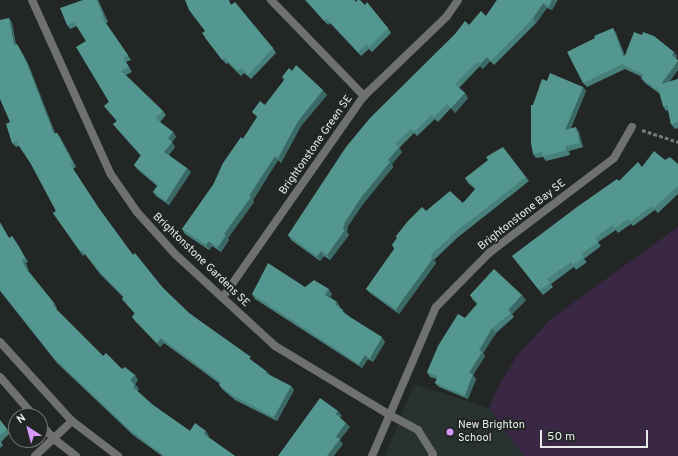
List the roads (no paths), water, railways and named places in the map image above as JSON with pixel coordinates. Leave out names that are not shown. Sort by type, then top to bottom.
[{"type":"street","name":"Brightonstone Gardens SE","points":[[32,0],[110,173],[137,212],[176,254],[275,346],[388,414],[418,430],[433,454],[432,456]]},
{"type":"street","points":[[271,0],[364,96]]},
{"type":"street","name":"Brightonstone Green SE","points":[[223,297],[364,96],[447,16],[458,0]]},
{"type":"street","name":"Brightonstone Bay SE","points":[[372,456],[388,414],[436,307],[489,253],[614,158],[632,127]]},
{"type":"street","points":[[0,342],[72,421],[118,456]]},
{"type":"street","points":[[0,377],[27,408]]},
{"type":"street","points":[[35,456],[72,421]]},
{"type":"street","points":[[48,432],[54,439],[76,456]]},
{"type":"place","name":"New Brighton School","points":[[450,432]]}]
